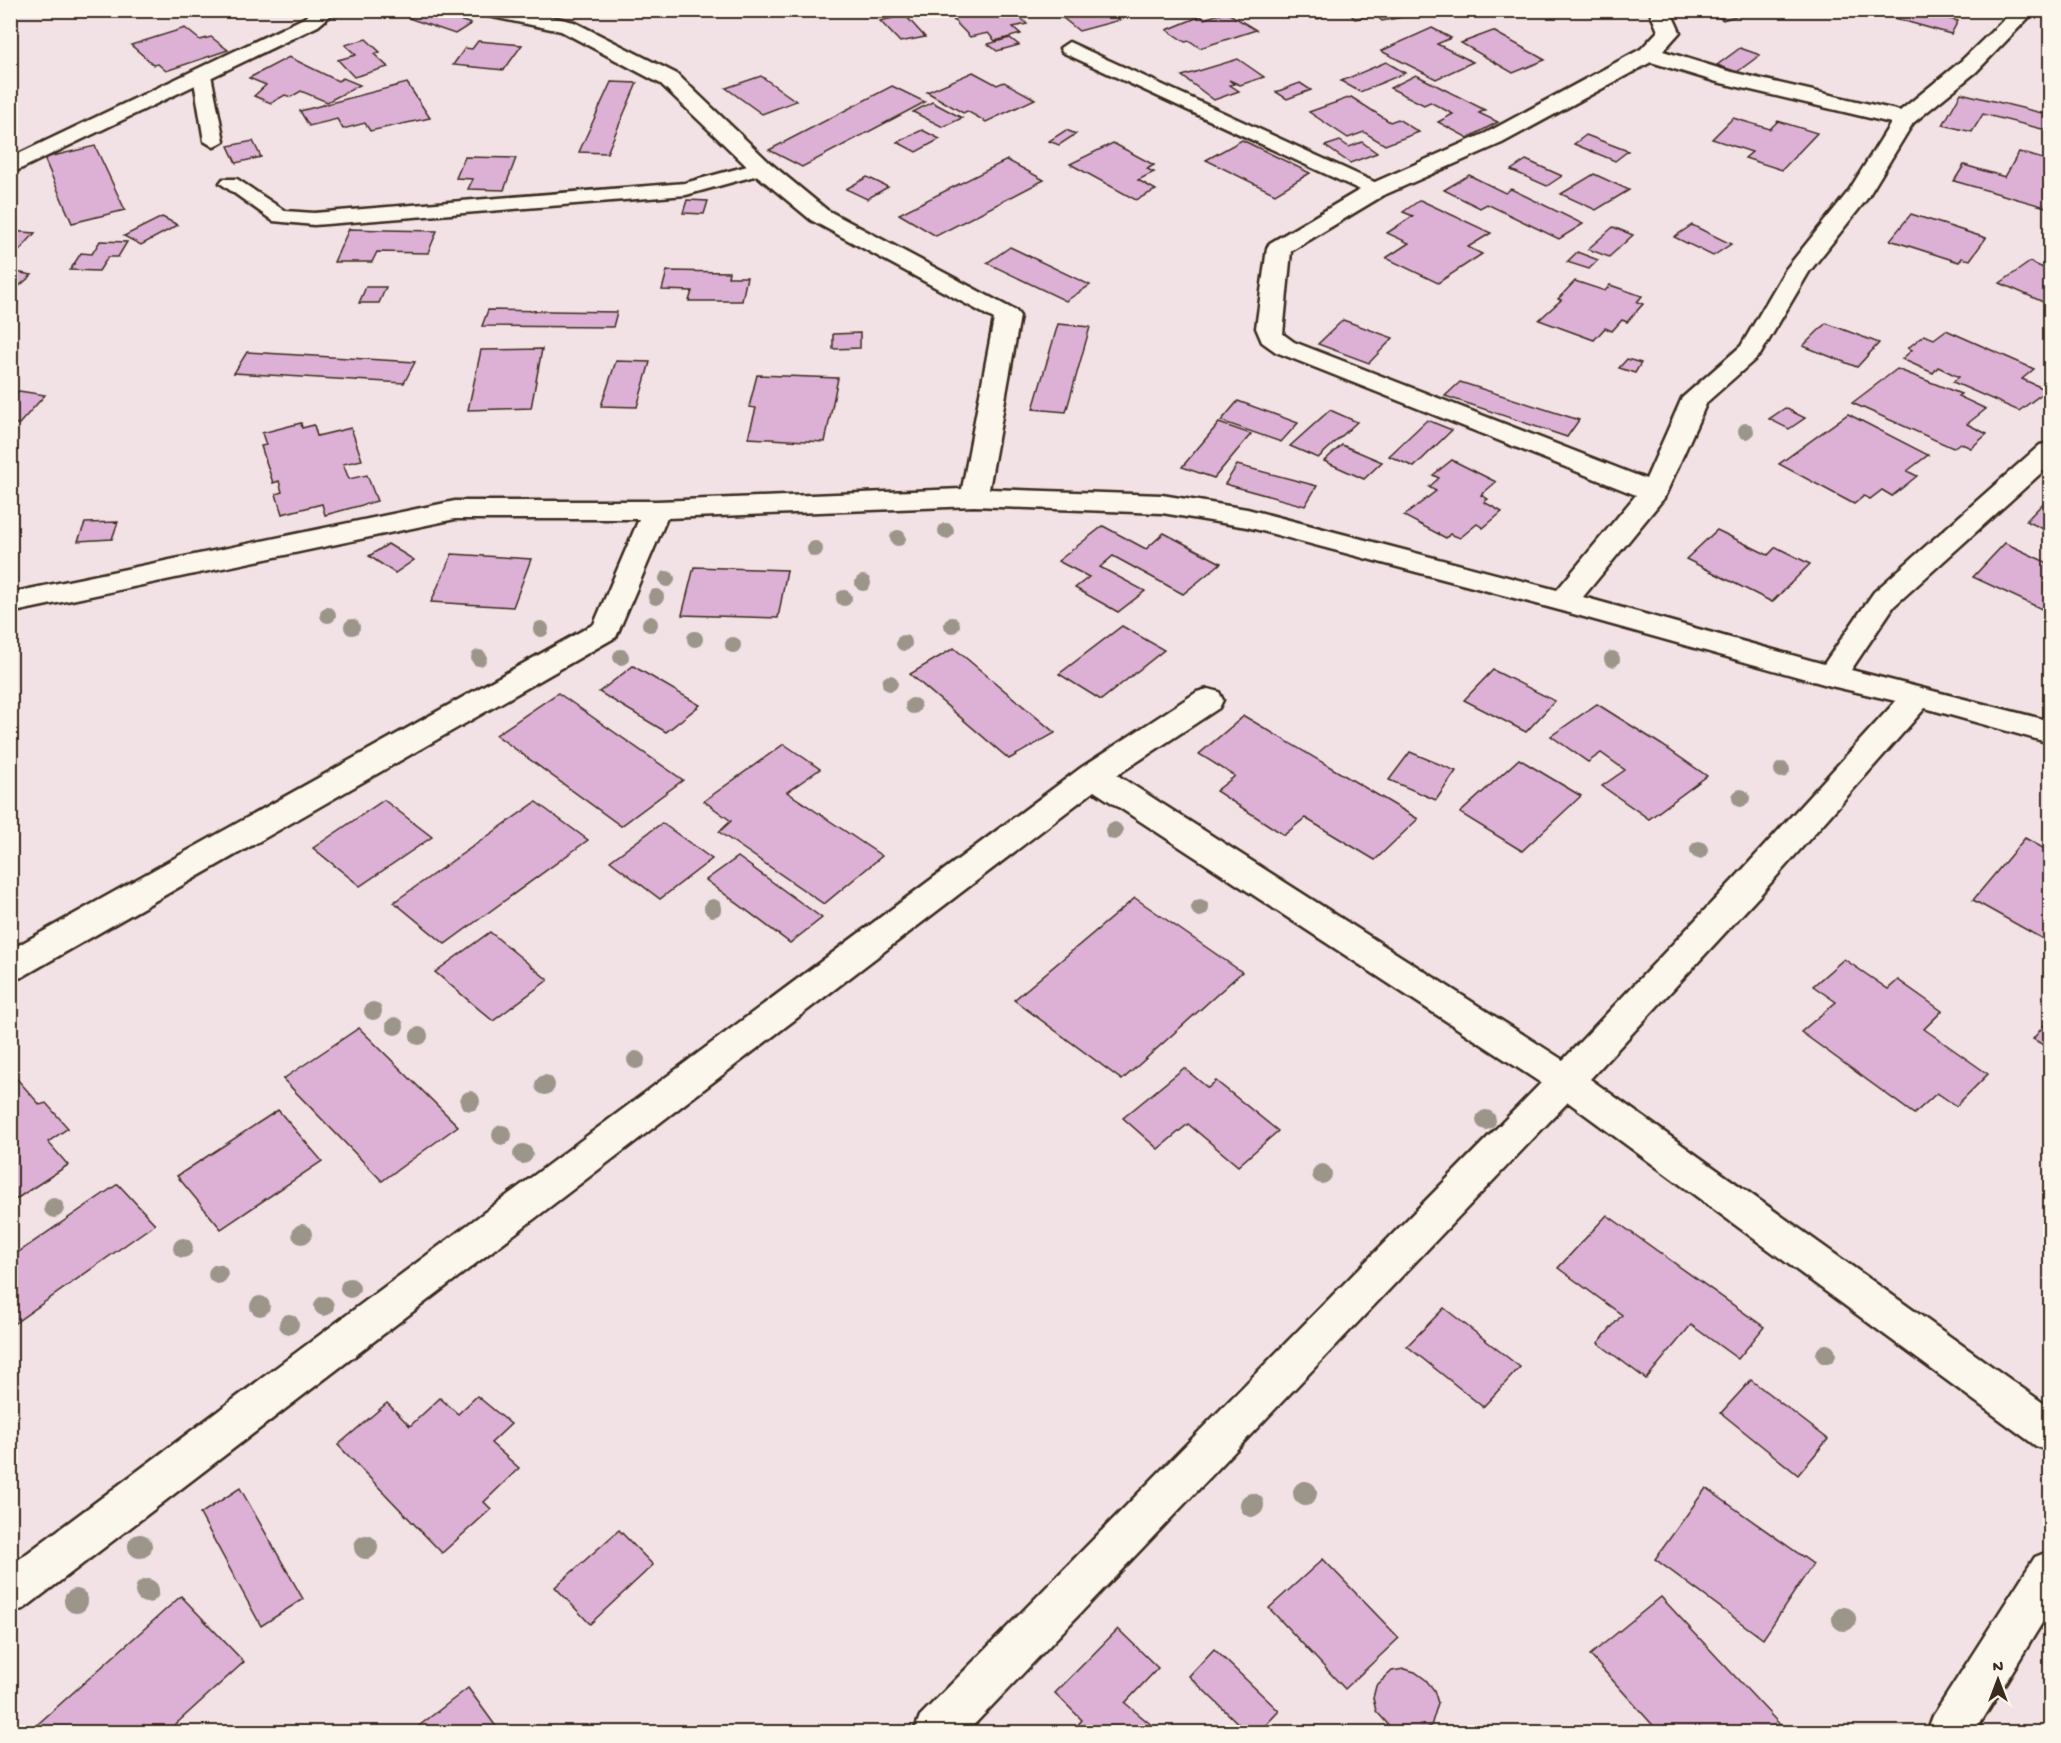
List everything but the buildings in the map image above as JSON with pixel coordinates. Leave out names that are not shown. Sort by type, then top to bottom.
[{"type":"street","points":[[10,167],[311,22],[327,10]]},
{"type":"street","points":[[488,10],[527,14],[567,26],[669,79],[762,168],[819,215],[1007,316],[974,497]]},
{"type":"street","points":[[1654,492],[1286,347],[1271,337],[1271,306],[1279,248],[1376,190],[1494,138],[1649,54],[1669,32],[1659,10]]},
{"type":"street","points":[[1563,601],[1654,492],[1695,398],[1751,350],[1798,269],[1858,195],[1904,119],[2030,17]]},
{"type":"street","points":[[1649,54],[1725,77],[1904,119]]},
{"type":"street","points":[[1831,676],[1884,599],[2050,451]]},
{"type":"street","points":[[10,603],[455,510],[657,510],[974,497],[1080,499],[1162,504],[1247,518],[1563,601],[1831,676],[1919,696],[2050,732]]},
{"type":"street","points":[[10,968],[606,630],[657,510]]},
{"type":"street","points":[[936,1732],[1566,1081],[1748,886],[1919,696]]},
{"type":"street","points":[[10,1593],[1093,775],[1208,700]]},
{"type":"street","points":[[1093,775],[1566,1081],[2050,1432]]},
{"type":"street","points":[[1949,1732],[2050,1572]]},
{"type":"lane","points":[[1069,48],[1376,190]]},
{"type":"lane","points":[[202,75],[214,141]]},
{"type":"lane","points":[[231,183],[280,217],[314,219],[686,189],[762,168]]}]
